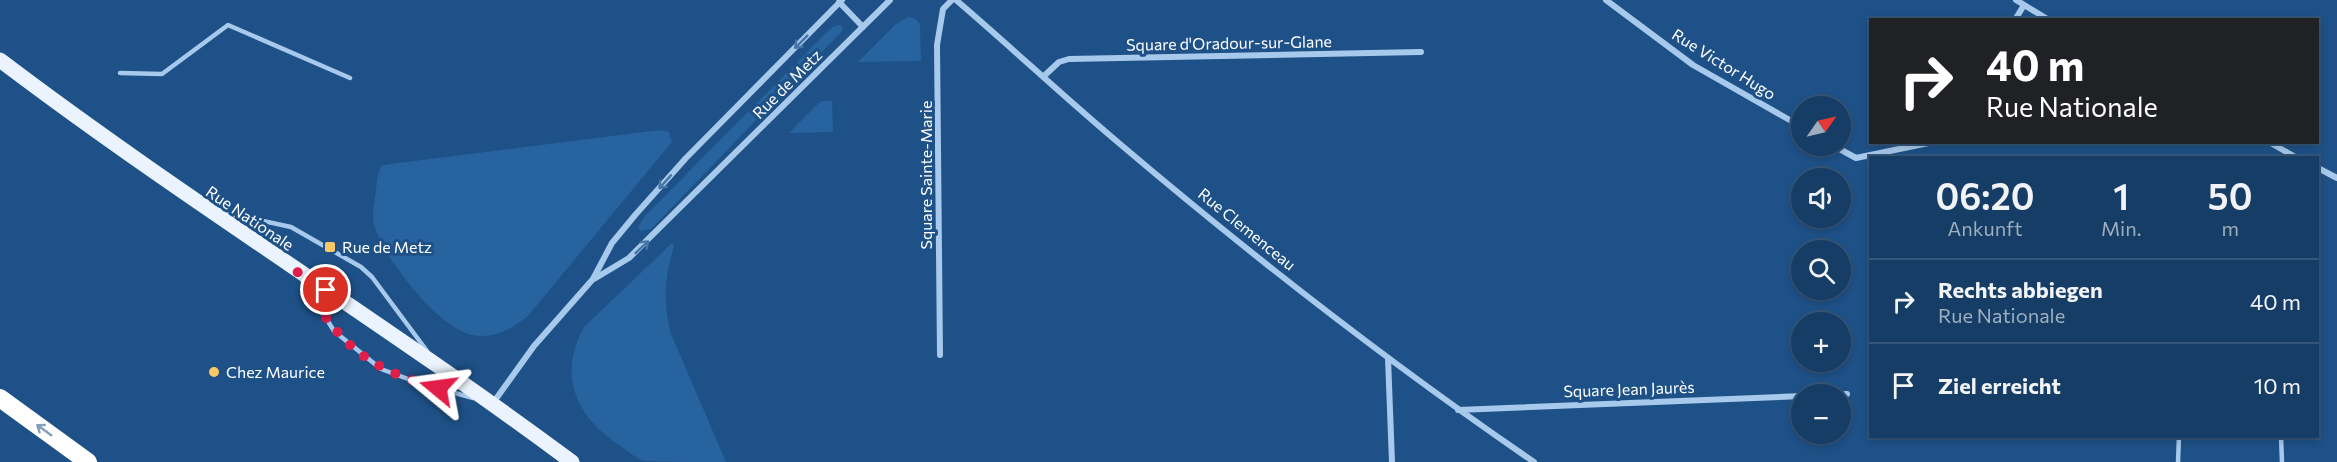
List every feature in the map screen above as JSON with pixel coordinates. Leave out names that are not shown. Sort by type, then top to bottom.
[{"type":"highway","points":[[0,398],[88,462]]},
{"type":"main road","name":"Rue Nationale","points":[[0,60],[203,207],[436,363],[572,462]]},
{"type":"street","name":"Rue de Metz","points":[[593,279],[629,258],[890,0]]},
{"type":"street","name":"Rue Clemenceau","points":[[954,0],[1044,76],[1119,144],[1388,358],[1534,462]]},
{"type":"street","name":"Square Sainte-Marie","points":[[940,355],[937,45],[943,9],[954,0]]},
{"type":"street","name":"Rue Victor Hugo","points":[[1606,0],[1694,65],[1791,121]]},
{"type":"street","points":[[2016,0],[2046,18]]},
{"type":"street","name":"Rue de Metz","points":[[493,404],[534,346],[593,279],[612,243],[643,206],[686,158],[841,1]]},
{"type":"street","points":[[841,1],[863,27]]},
{"type":"street","points":[[2016,18],[2024,5]]},
{"type":"street","name":"Square d'Oradour-sur-Glane","points":[[1044,76],[1059,62],[1069,59],[1421,52]]},
{"type":"street","points":[[1851,155],[1856,158],[1923,144]]},
{"type":"street","points":[[2272,144],[2294,156]]},
{"type":"street","points":[[2319,169],[2337,178]]},
{"type":"street","points":[[1388,358],[1392,462]]},
{"type":"street","name":"Square Jean Jaurès","points":[[1458,410],[1791,396]]},
{"type":"lane","points":[[120,73],[162,74],[228,25],[350,78]]},
{"type":"lane","points":[[203,207],[291,227],[361,267],[372,277],[436,363]]},
{"type":"lane","points":[[297,271],[334,331],[381,369],[419,383],[493,404]]},
{"type":"lane","points":[[2178,462],[2179,438]]},
{"type":"lane","points":[[2281,438],[2282,462]]},
{"type":"shaded area","points":[[908,17],[914,18],[920,24],[921,61],[858,62],[896,24]]},
{"type":"shaded area","points":[[834,26],[843,27],[841,32],[651,229],[640,231],[638,227],[644,217],[827,32]]},
{"type":"shaded area","points":[[821,101],[832,101],[833,132],[789,133]]},
{"type":"shaded area","points":[[659,130],[669,132],[672,142],[527,317],[502,332],[488,336],[472,335],[458,330],[444,320],[401,274],[375,228],[374,205],[378,177],[383,165]]},
{"type":"shaded area","points":[[672,243],[674,247],[668,269],[666,290],[671,334],[726,462],[640,460],[607,437],[594,424],[576,396],[572,380],[572,363],[584,327]]},
{"type":"place","name":"Rue de Metz","points":[[330,247]]},
{"type":"place","name":"Chez Maurice","points":[[214,372]]},
{"type":"route","points":[[326,290],[297,271],[315,303],[334,331],[343,339],[381,369],[393,375],[438,388]]}]
